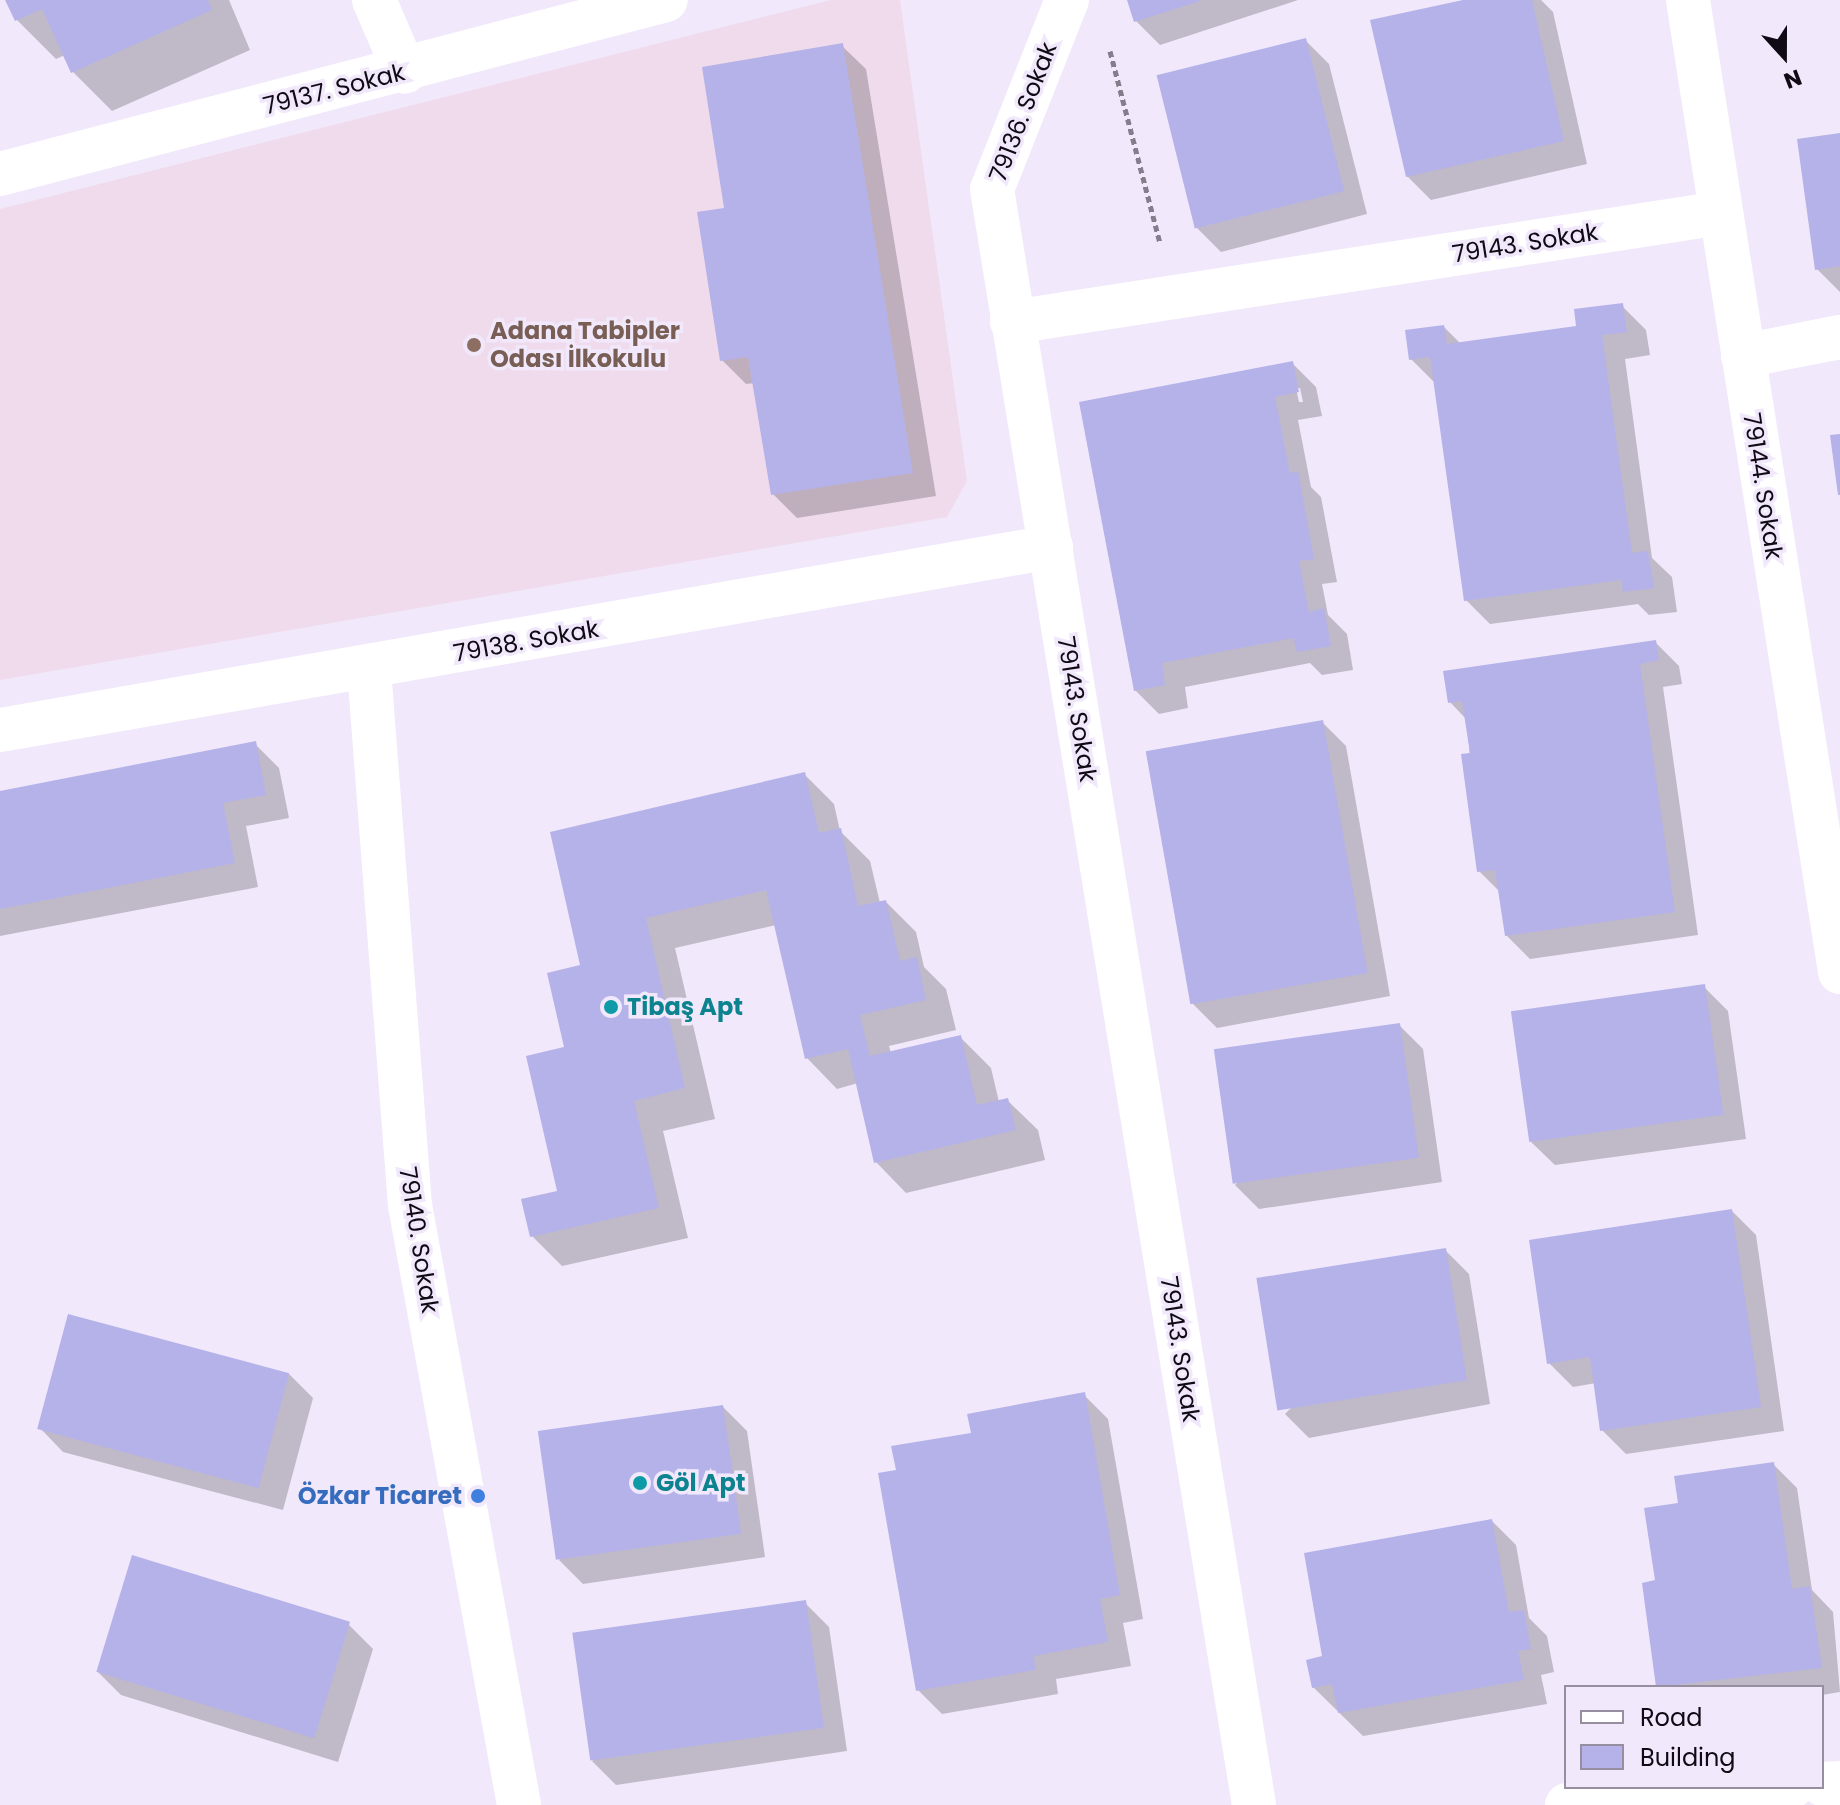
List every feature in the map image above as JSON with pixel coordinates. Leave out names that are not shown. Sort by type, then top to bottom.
[{"type":"street","points":[[374,0],[405,72]]},
{"type":"street","name":"79137. Sokak","points":[[0,174],[405,72],[666,0]]},
{"type":"street","name":"79136. Sokak","points":[[1012,322],[992,189],[1067,0]]},
{"type":"street","name":"79144. Sokak","points":[[1688,0],[1840,972]]},
{"type":"street","name":"79143. Sokak","points":[[1254,1805],[1012,322],[1721,213]]},
{"type":"street","points":[[1743,356],[1840,337]]},
{"type":"street","name":"79138. Sokak","points":[[0,730],[369,669],[1051,547]]},
{"type":"street","name":"79140. Sokak","points":[[369,669],[410,1205],[519,1805]]},
{"type":"street","points":[[1567,1805],[1766,1789]]},
{"type":"path","points":[[1108,45],[1166,254]]},
{"type":"shaded area","name":"Adana Tabipler Odası İlkokulu","points":[[831,0],[900,0],[967,481],[947,517],[0,680],[0,209]]},
{"type":"building","points":[[5,0],[208,0],[212,10],[71,73],[42,9],[15,21]]},
{"type":"building","points":[[1127,0],[1200,0],[1200,1],[1134,22]]},
{"type":"building","points":[[1463,0],[1532,0],[1564,141],[1406,177],[1370,20]]},
{"type":"building","points":[[1306,38],[1344,191],[1195,229],[1157,75]]},
{"type":"building","points":[[843,43],[913,473],[771,495],[748,357],[720,361],[697,212],[724,208],[702,67]]},
{"type":"building","points":[[1840,133],[1840,266],[1815,270],[1797,139]]},
{"type":"building","points":[[1623,303],[1627,332],[1602,335],[1632,553],[1648,551],[1654,588],[1623,592],[1621,580],[1464,601],[1430,357],[1409,360],[1405,330],[1444,325],[1447,344],[1576,326],[1574,309]]},
{"type":"building","points":[[1293,361],[1299,392],[1275,397],[1290,473],[1298,471],[1314,559],[1299,561],[1309,612],[1324,608],[1331,646],[1297,652],[1293,638],[1162,663],[1165,685],[1134,691],[1079,402]]},
{"type":"building","points":[[1840,434],[1840,495],[1838,495],[1830,435]]},
{"type":"building","points":[[1656,640],[1659,660],[1640,664],[1675,912],[1505,936],[1495,870],[1477,872],[1461,754],[1470,753],[1462,701],[1448,703],[1443,671]]},
{"type":"building","points":[[1323,720],[1368,973],[1190,1004],[1146,751]]},
{"type":"building","points":[[256,741],[266,795],[223,803],[235,863],[0,909],[0,791]]},
{"type":"building","name":"Tibaş Apt","points":[[805,772],[819,833],[841,828],[858,906],[886,900],[900,961],[917,957],[926,1000],[860,1015],[870,1056],[961,1035],[977,1105],[1008,1098],[1016,1130],[874,1163],[848,1049],[805,1059],[766,890],[646,918],[685,1088],[634,1101],[659,1208],[530,1237],[521,1199],[557,1191],[526,1056],[564,1047],[547,973],[580,965],[550,832]]},
{"type":"building","points":[[1705,984],[1723,1115],[1529,1142],[1511,1011]]},
{"type":"building","points":[[1400,1023],[1419,1158],[1233,1184],[1214,1049]]},
{"type":"building","points":[[1732,1209],[1761,1407],[1600,1431],[1590,1357],[1547,1364],[1529,1240]]},
{"type":"building","points":[[1446,1248],[1467,1380],[1277,1410],[1256,1278]]},
{"type":"building","points":[[68,1314],[289,1373],[258,1488],[37,1429]]},
{"type":"building","points":[[1085,1392],[1120,1595],[1100,1599],[1108,1642],[1034,1656],[1035,1670],[916,1691],[878,1473],[896,1470],[891,1446],[971,1433],[967,1414]]},
{"type":"building","name":"Göl Apt","points":[[723,1405],[741,1534],[556,1560],[538,1431]]},
{"type":"building","points":[[1774,1462],[1792,1589],[1810,1586],[1822,1668],[1656,1685],[1642,1583],[1655,1580],[1644,1508],[1678,1503],[1674,1476]]},
{"type":"building","points":[[1492,1519],[1509,1612],[1524,1610],[1531,1649],[1518,1651],[1524,1680],[1338,1713],[1332,1684],[1312,1688],[1306,1660],[1322,1656],[1304,1553]]},
{"type":"building","points":[[132,1555],[350,1622],[314,1738],[96,1672]]},
{"type":"building","points":[[806,1600],[824,1728],[590,1761],[572,1633]]},
{"type":"place","name":"Adana Tabipler Odası İlkokulu","points":[[474,345]]},
{"type":"place","name":"Tibaş Apt","points":[[611,1007]]},
{"type":"place","name":"Göl Apt","points":[[640,1483]]},
{"type":"place","name":"Özkar Ticaret","points":[[478,1496]]}]
